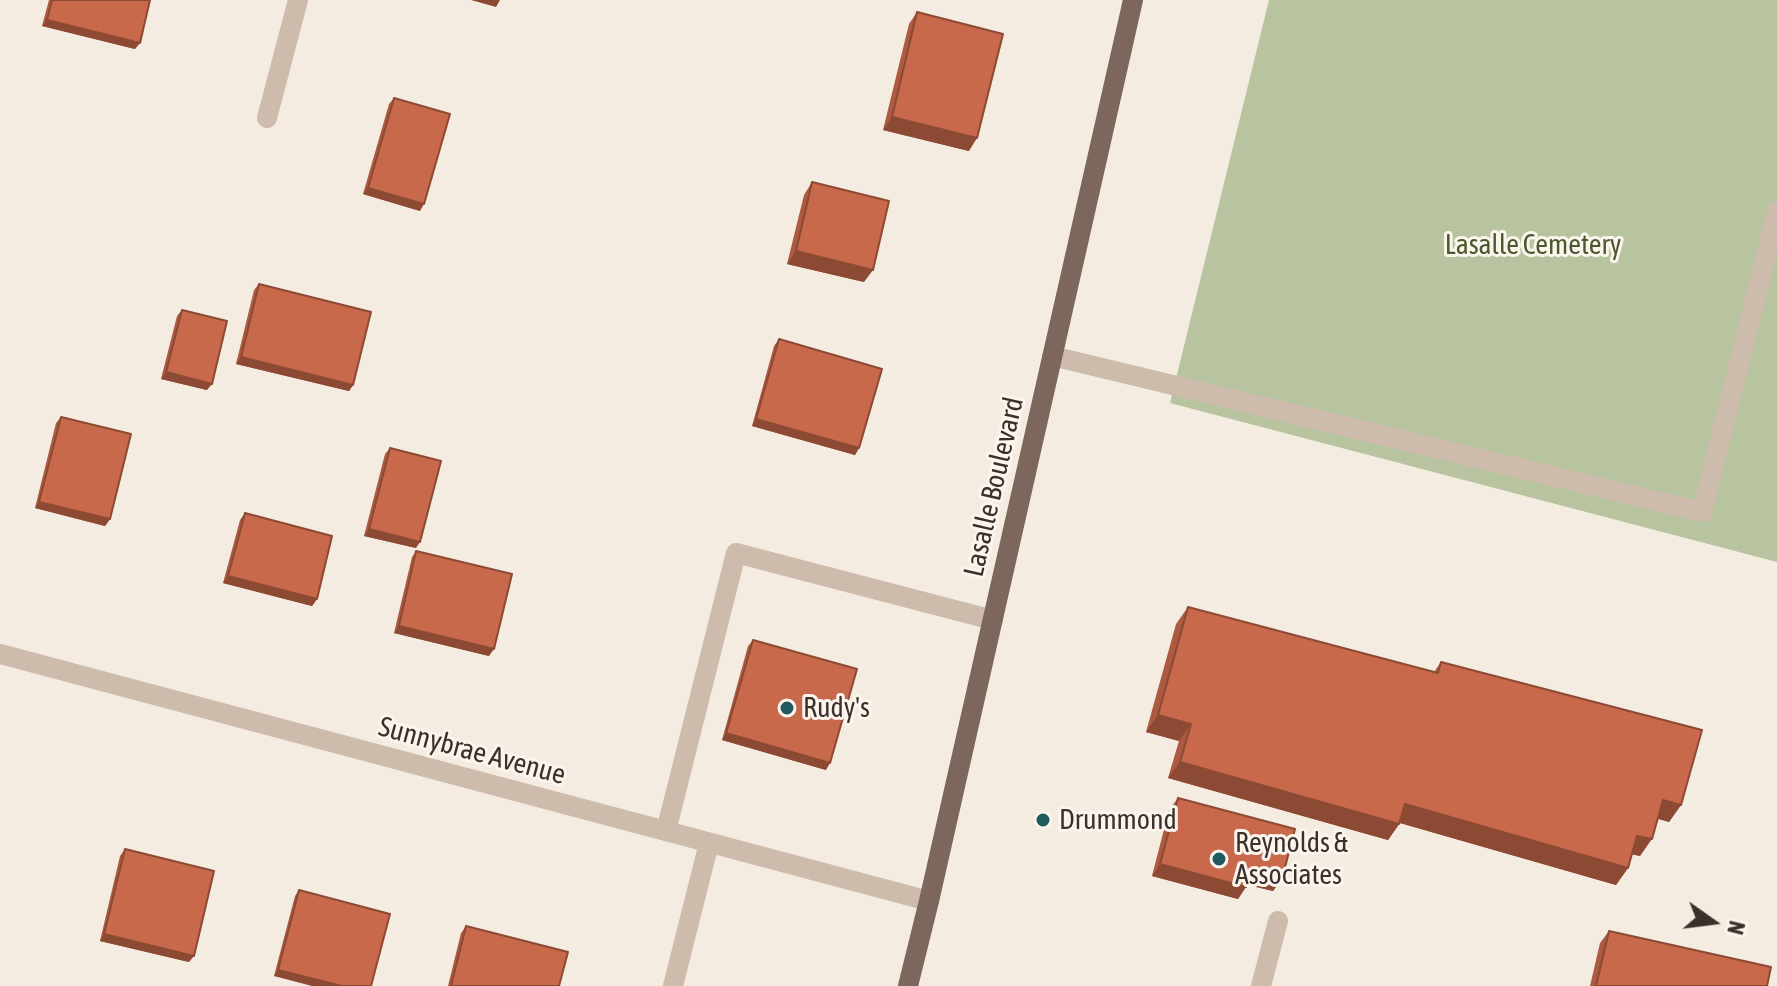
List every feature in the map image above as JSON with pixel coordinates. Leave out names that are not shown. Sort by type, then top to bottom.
[{"type":"main road","name":"Lasalle Boulevard","points":[[908,986],[1133,0]]},
{"type":"street","points":[[267,118],[298,0]]},
{"type":"street","points":[[1052,356],[1702,512],[1777,211]]},
{"type":"street","points":[[666,831],[736,553],[993,620]]},
{"type":"street","name":"Sunnybrae Avenue","points":[[0,654],[929,901]]},
{"type":"street","points":[[673,986],[709,843]]},
{"type":"street","points":[[1261,986],[1278,921]]},
{"type":"green space","name":"Lasalle Cemetery","points":[[1269,0],[1777,0],[1777,562],[1170,403]]},
{"type":"building","points":[[52,0],[150,0],[140,43],[47,20]]},
{"type":"building","points":[[917,12],[1003,34],[977,138],[892,117]]},
{"type":"building","points":[[394,98],[450,114],[424,204],[368,188]]},
{"type":"building","points":[[812,182],[889,201],[873,270],[796,251]]},
{"type":"building","points":[[259,284],[371,312],[353,385],[241,357]]},
{"type":"building","points":[[182,310],[227,321],[212,384],[166,372]]},
{"type":"building","points":[[779,339],[882,369],[859,448],[756,419]]},
{"type":"building","points":[[61,417],[131,434],[110,519],[39,502]]},
{"type":"building","points":[[390,448],[441,461],[420,542],[369,529]]},
{"type":"building","points":[[245,513],[332,536],[317,599],[228,576]]},
{"type":"building","points":[[416,551],[512,574],[494,649],[399,626]]},
{"type":"building","points":[[1188,607],[1438,673],[1441,662],[1702,730],[1681,805],[1663,800],[1652,839],[1637,836],[1628,868],[1405,804],[1399,824],[1180,762],[1191,724],[1158,715]]},
{"type":"building","name":"Rudy's","points":[[753,640],[857,669],[830,763],[726,733]]},
{"type":"building","name":"Reynolds & Associates","points":[[1178,798],[1295,829],[1282,879],[1251,871],[1246,887],[1160,864]]},
{"type":"building","points":[[125,849],[214,871],[194,956],[104,934]]},
{"type":"building","points":[[299,890],[390,914],[371,986],[342,986],[278,970]]},
{"type":"building","points":[[466,926],[568,952],[559,986],[451,986]]},
{"type":"building","points":[[1609,931],[1771,967],[1767,986],[1596,986]]},
{"type":"place","name":"Rudy's","points":[[787,708]]},
{"type":"place","name":"Drummond","points":[[1043,820]]},
{"type":"place","name":"Reynolds & Associates","points":[[1219,859]]}]
